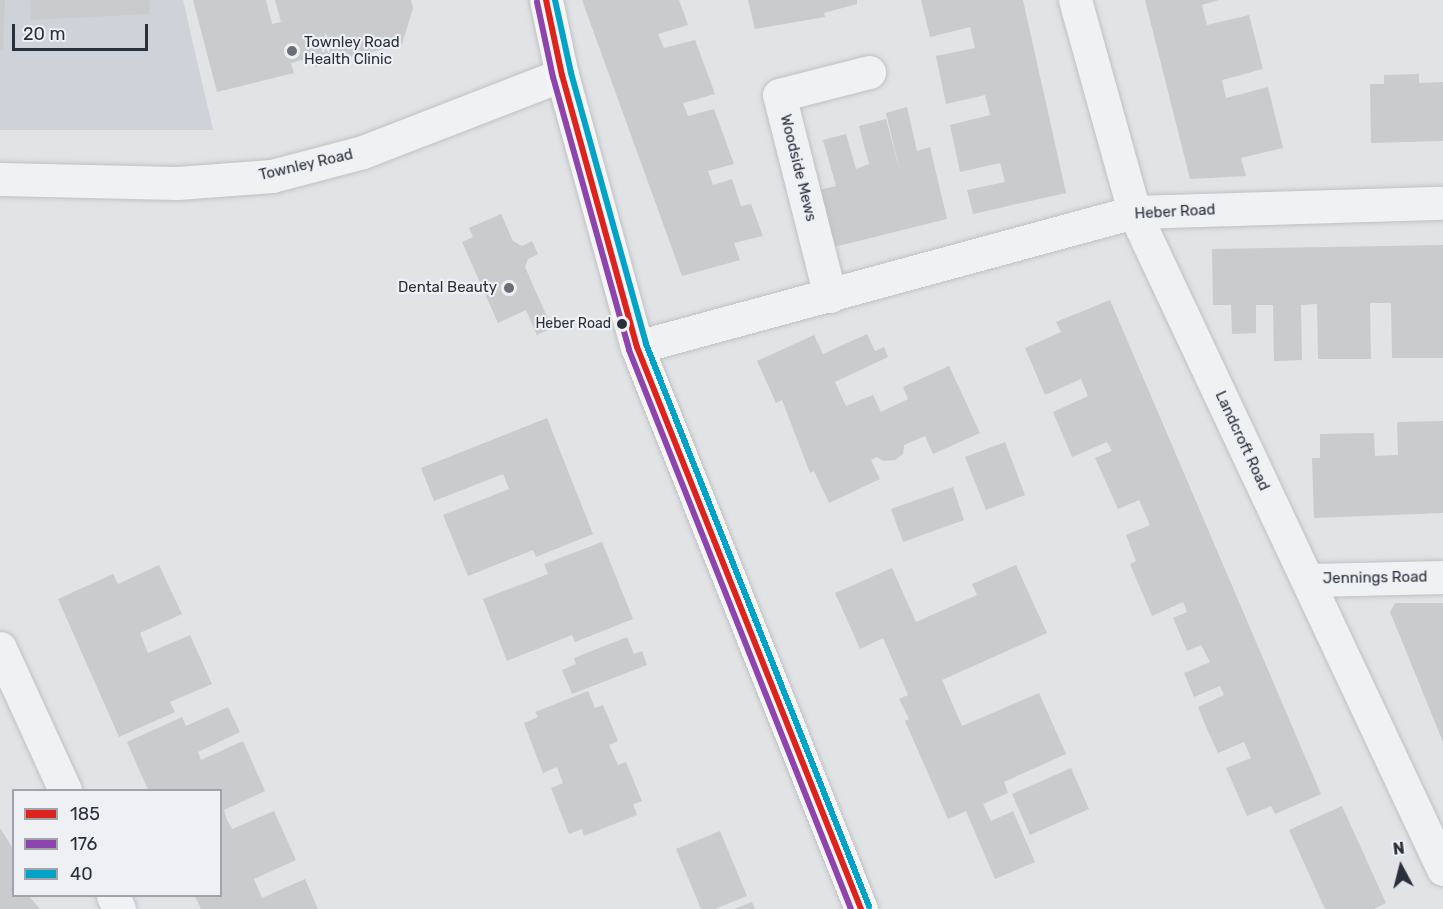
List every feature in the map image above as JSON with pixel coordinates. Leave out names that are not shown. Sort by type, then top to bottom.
[{"type":"main road","points":[[546,0],[562,75],[637,347],[861,909]]},
{"type":"street","name":"Landcroft Road","points":[[1076,0],[1134,213],[1443,869]]},
{"type":"street","name":"Woodside Mews","points":[[830,297],[779,94],[869,72]]},
{"type":"street","name":"Townley Road","points":[[0,179],[177,183],[272,176],[363,152],[562,75]]},
{"type":"street","name":"Heber Road","points":[[637,347],[830,297],[1134,213],[1443,203]]},
{"type":"street","name":"Jennings Road","points":[[1308,580],[1443,577]]},
{"type":"street","points":[[0,648],[65,789]]},
{"type":"shaded area","points":[[0,0],[183,0],[213,130],[0,130]]},
{"type":"building","points":[[0,0],[5,0],[3,50],[0,50]]},
{"type":"building","points":[[30,0],[149,0],[150,14],[31,20]]},
{"type":"building","name":"Townley Road Health Clinic","points":[[193,0],[266,0],[272,24],[281,22],[275,0],[411,0],[413,8],[402,44],[315,67],[313,57],[291,63],[294,73],[217,92]]},
{"type":"building","points":[[582,0],[679,0],[688,25],[658,34],[664,48],[695,40],[715,94],[683,103],[688,116],[714,109],[734,164],[708,171],[713,185],[732,179],[741,206],[751,204],[763,236],[734,243],[740,260],[682,276]]},
{"type":"building","points":[[748,0],[857,0],[857,4],[824,13],[825,17],[755,29]]},
{"type":"building","points":[[921,0],[1023,0],[1066,193],[973,214],[967,190],[1005,182],[1000,163],[960,172],[950,125],[990,115],[985,95],[946,104],[936,56],[975,48],[970,27],[930,37]]},
{"type":"building","points":[[1145,0],[1219,0],[1202,5],[1207,25],[1249,15],[1263,69],[1222,80],[1226,98],[1268,87],[1283,148],[1241,158],[1246,176],[1190,179]]},
{"type":"building","points":[[1419,74],[1419,83],[1443,82],[1443,141],[1371,143],[1370,84],[1384,84],[1384,75]]},
{"type":"building","points":[[907,107],[917,151],[930,147],[947,219],[830,248],[815,191],[836,186],[823,140],[846,134],[856,169],[869,164],[859,126],[886,119],[901,175],[886,113]]},
{"type":"building","name":"Dental Beauty","points":[[501,214],[513,241],[522,246],[532,241],[538,254],[528,259],[525,267],[552,328],[537,335],[526,310],[498,323],[462,242],[473,237],[469,228]]},
{"type":"building","points":[[1443,245],[1443,358],[1392,358],[1391,303],[1370,303],[1371,359],[1318,359],[1317,304],[1301,305],[1302,360],[1274,361],[1273,305],[1256,305],[1256,333],[1232,334],[1231,305],[1213,305],[1212,249]]},
{"type":"building","points":[[1110,300],[1321,794],[1275,814],[1271,806],[1247,816],[1226,768],[1251,758],[1244,742],[1218,753],[1207,729],[1198,707],[1224,695],[1220,686],[1194,697],[1184,673],[1210,662],[1201,645],[1187,651],[1173,618],[1187,612],[1183,602],[1152,616],[1130,564],[1136,561],[1126,535],[1150,525],[1139,500],[1118,509],[1095,458],[1112,451],[1107,442],[1072,457],[1053,412],[1088,396],[1081,379],[1045,395],[1025,348],[1061,332],[1056,322]]},
{"type":"building","points":[[867,334],[875,351],[884,347],[888,357],[835,382],[846,406],[873,395],[881,412],[908,399],[903,387],[949,366],[980,433],[933,454],[925,436],[904,445],[903,454],[895,460],[883,461],[877,457],[871,460],[880,479],[829,503],[814,471],[810,473],[782,400],[776,403],[757,361],[814,335],[823,354]]},
{"type":"building","points":[[547,418],[593,534],[536,557],[533,550],[468,576],[443,515],[509,489],[503,474],[434,501],[421,468]]},
{"type":"building","points":[[1443,421],[1443,513],[1314,518],[1312,458],[1320,458],[1320,434],[1374,433],[1375,456],[1398,455],[1397,422]]},
{"type":"building","points":[[1005,442],[1025,495],[986,510],[965,457]]},
{"type":"building","points":[[953,487],[964,520],[903,542],[891,509]]},
{"type":"building","points":[[602,542],[633,619],[575,642],[572,635],[507,661],[483,599],[548,574],[544,564]]},
{"type":"building","points":[[159,565],[182,614],[140,633],[148,653],[190,635],[212,684],[170,702],[175,712],[119,737],[58,599],[113,574],[118,584]]},
{"type":"building","points":[[1016,565],[1047,633],[942,680],[962,726],[1039,693],[1066,754],[1004,782],[1008,793],[983,804],[991,821],[1013,811],[1035,862],[995,879],[966,811],[948,819],[905,721],[909,719],[899,699],[908,695],[883,638],[860,649],[835,593],[892,568],[916,622],[977,595],[972,584]]},
{"type":"building","points":[[1395,603],[1443,603],[1443,742],[1390,612]]},
{"type":"building","points":[[627,637],[634,654],[642,651],[647,665],[572,694],[562,670],[576,664],[574,658]]},
{"type":"building","points":[[588,691],[595,708],[603,705],[618,741],[609,745],[618,765],[626,762],[642,801],[633,804],[637,815],[584,836],[582,829],[569,834],[551,788],[563,783],[557,767],[543,773],[524,723],[538,717],[535,712]]},
{"type":"building","points":[[228,707],[240,732],[198,752],[201,760],[243,741],[265,791],[224,810],[227,820],[232,829],[274,811],[296,860],[254,879],[262,898],[305,879],[318,909],[201,909],[195,897],[222,897],[222,789],[148,789],[127,742],[182,717],[186,726]]},
{"type":"building","points":[[1071,768],[1089,809],[1030,835],[1012,794]]},
{"type":"building","points":[[1342,806],[1386,903],[1374,909],[1325,909],[1289,830]]},
{"type":"building","points":[[0,828],[12,847],[12,897],[30,897],[40,909],[0,909]]},
{"type":"building","points":[[720,831],[747,896],[715,909],[701,909],[676,849]]},
{"type":"building","points":[[752,902],[755,909],[734,909]]},
{"type":"transit line","name":"185","points":[[546,0],[562,75],[637,347],[861,909]]},
{"type":"transit line","name":"40","points":[[555,0],[571,73],[646,344],[869,906]]},
{"type":"transit line","name":"176","points":[[537,2],[553,77],[629,350],[851,909]]},
{"type":"place","name":"Townley Road Health Clinic","points":[[292,51]]},
{"type":"place","name":"Dental Beauty","points":[[509,288]]},
{"type":"place","name":"Heber Road","points":[[622,324]]}]
